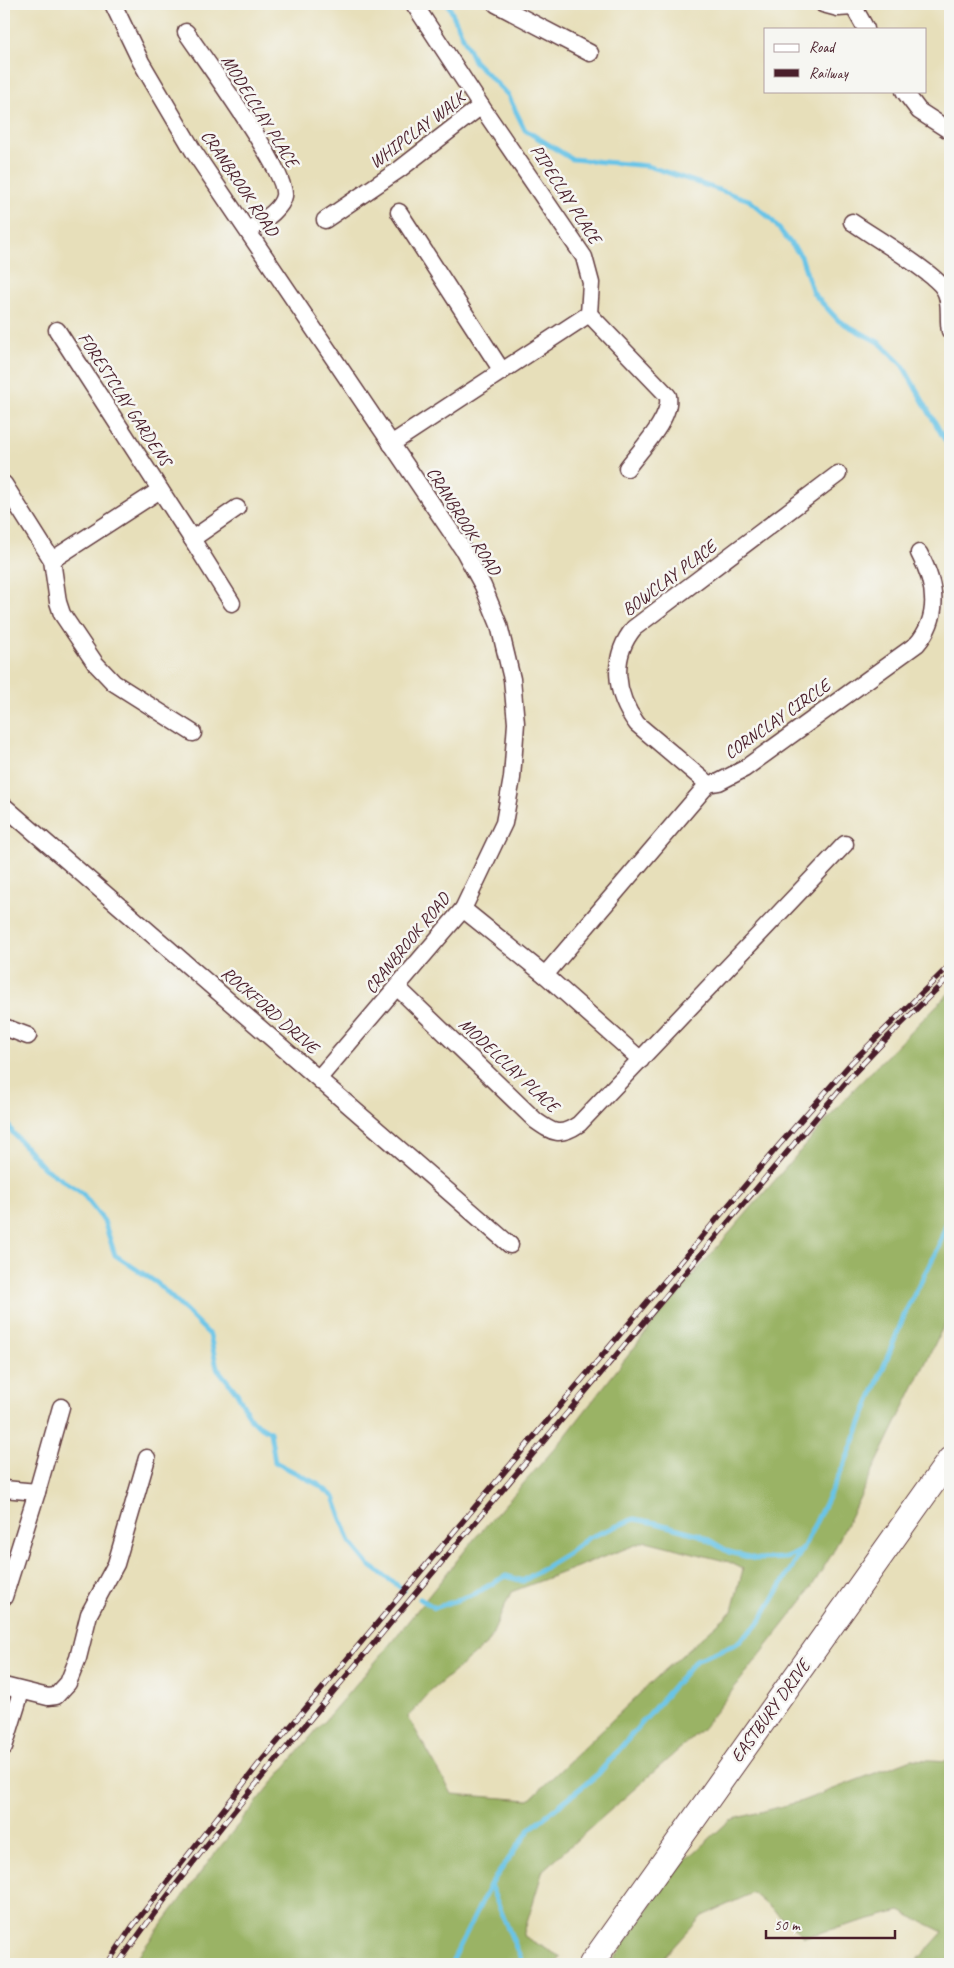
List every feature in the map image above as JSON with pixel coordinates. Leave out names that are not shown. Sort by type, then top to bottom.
[{"type":"street","name":"CRANBROOK ROAD","points":[[113,4],[140,62],[176,123],[464,551],[483,586],[499,625],[512,679],[516,723],[512,778],[504,823],[463,909],[319,1078]]},
{"type":"street","name":"WHIPCLAY WALK","points":[[325,220],[400,169],[481,106],[414,4]]},
{"type":"street","points":[[496,4],[590,53]]},
{"type":"street","points":[[823,4],[838,8],[852,6],[865,28]]},
{"type":"street","name":"MODELCLAY PLACE","points":[[186,32],[270,158],[284,187],[284,198],[278,208],[248,230]]},
{"type":"street","points":[[905,92],[919,111],[950,131]]},
{"type":"street","name":"PIPECLAY PLACE","points":[[481,106],[584,257],[591,284],[589,314]]},
{"type":"street","points":[[399,212],[502,371]]},
{"type":"street","points":[[852,222],[938,282],[945,289],[948,300],[950,330]]},
{"type":"street","points":[[391,444],[589,314],[668,396],[669,405],[666,416],[627,468]]},
{"type":"street","name":"FORESTCLAY GARDENS","points":[[56,330],[232,603]]},
{"type":"street","name":"BOWCLAY PLACE","points":[[708,784],[637,724],[629,714],[618,684],[620,653],[624,640],[634,628],[838,474]]},
{"type":"street","points":[[4,484],[52,560],[60,608],[95,663],[114,683],[193,733]]},
{"type":"street","name":"FORESTCLAY GARDENS","points":[[52,560],[160,490]]},
{"type":"street","points":[[192,539],[238,508]]},
{"type":"street","name":"CORNCLAY CIRCLE","points":[[545,975],[708,784],[719,782],[744,769],[917,644],[926,634],[935,598],[928,571],[918,553]]},
{"type":"street","name":"ROCKFORD DRIVE","points":[[4,806],[510,1245]]},
{"type":"street","name":"MODELCLAY PLACE","points":[[397,987],[536,1121],[552,1132],[568,1132],[579,1124],[641,1060],[844,844]]},
{"type":"street","points":[[463,909],[545,975],[641,1060]]},
{"type":"street","points":[[4,1027],[28,1036]]},
{"type":"street","points":[[4,1597],[61,1408]]},
{"type":"street","points":[[4,1686],[21,1692],[56,1696],[68,1683],[78,1658],[89,1614],[116,1564],[147,1458]]},
{"type":"street","name":"EASTBURY DRIVE","points":[[591,1964],[950,1459]]},
{"type":"street","points":[[4,1489],[37,1492]]},
{"type":"street","points":[[4,1747],[21,1692]]},
{"type":"green space","points":[[950,992],[950,1313],[832,1554],[804,1599],[702,1729],[543,1870],[523,1936],[561,1957],[556,1964],[132,1964],[216,1852],[301,1748],[382,1654],[475,1538],[563,1439],[669,1303],[851,1092]],"holes":[[[646,1541],[729,1562],[743,1569],[732,1611],[657,1677],[529,1800],[452,1794],[408,1717],[430,1692],[489,1642],[511,1592]]]},
{"type":"green space","points":[[912,1759],[950,1761],[950,1964],[914,1964],[943,1932],[900,1911],[804,1937],[753,1893],[702,1916],[659,1964],[611,1964],[673,1872],[730,1820],[802,1801]]},
{"type":"waterway","points":[[448,4],[474,61],[508,95],[525,130],[572,159],[648,166],[749,200],[771,219],[801,256],[813,293],[839,321],[880,343],[903,366],[950,449]]},
{"type":"waterway","points":[[4,1117],[13,1133],[44,1168],[82,1193],[104,1221],[115,1255],[157,1283],[210,1335],[217,1368],[237,1393],[252,1421],[270,1432],[275,1462],[319,1485],[334,1497],[350,1542],[369,1565],[404,1590]]},
{"type":"waterway","points":[[451,1964],[490,1885],[531,1828],[598,1774],[696,1660],[736,1644],[759,1623],[802,1550],[845,1463],[906,1311],[938,1248],[950,1214]]},
{"type":"waterway","points":[[420,1599],[435,1608],[474,1594],[506,1576],[523,1581],[567,1554],[588,1538],[634,1519],[700,1535],[729,1552],[756,1559],[787,1558],[801,1551]]},
{"type":"waterway","points":[[490,1885],[523,1964]]},
{"type":"railway","points":[[107,1964],[132,1927],[258,1765],[779,1145],[851,1063],[950,965]]},
{"type":"railway","points":[[118,1964],[217,1832],[393,1620],[853,1074],[950,976]]}]
